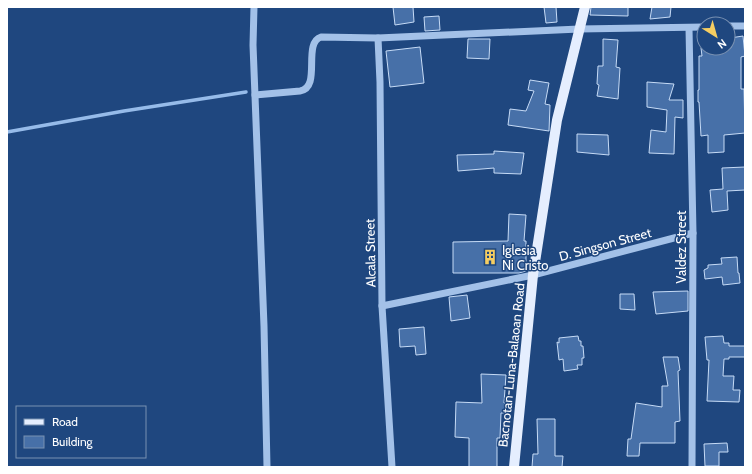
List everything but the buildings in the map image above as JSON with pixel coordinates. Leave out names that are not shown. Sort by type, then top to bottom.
[{"type":"main road","name":"Bacnotan-Luna-Balaoan Road","points":[[514,467],[533,275],[557,120],[585,7]]},
{"type":"street","points":[[254,7],[253,45],[264,326],[267,467]]},
{"type":"street","name":"Valdez Street","points":[[689,28],[693,233],[692,467]]},
{"type":"street","points":[[255,95],[300,92],[306,89],[310,82],[313,45],[314,41],[318,37],[378,38],[579,29],[696,28]]},
{"type":"street","name":"Alcala Street","points":[[378,38],[380,82],[382,306],[392,467]]},
{"type":"street","name":"D. Singson Street","points":[[382,306],[533,275],[693,233]]},
{"type":"waterway","points":[[7,132],[124,111],[246,92]]},
{"type":"place","name":"Iglesia Ni Cristo","points":[[490,257]]}]
